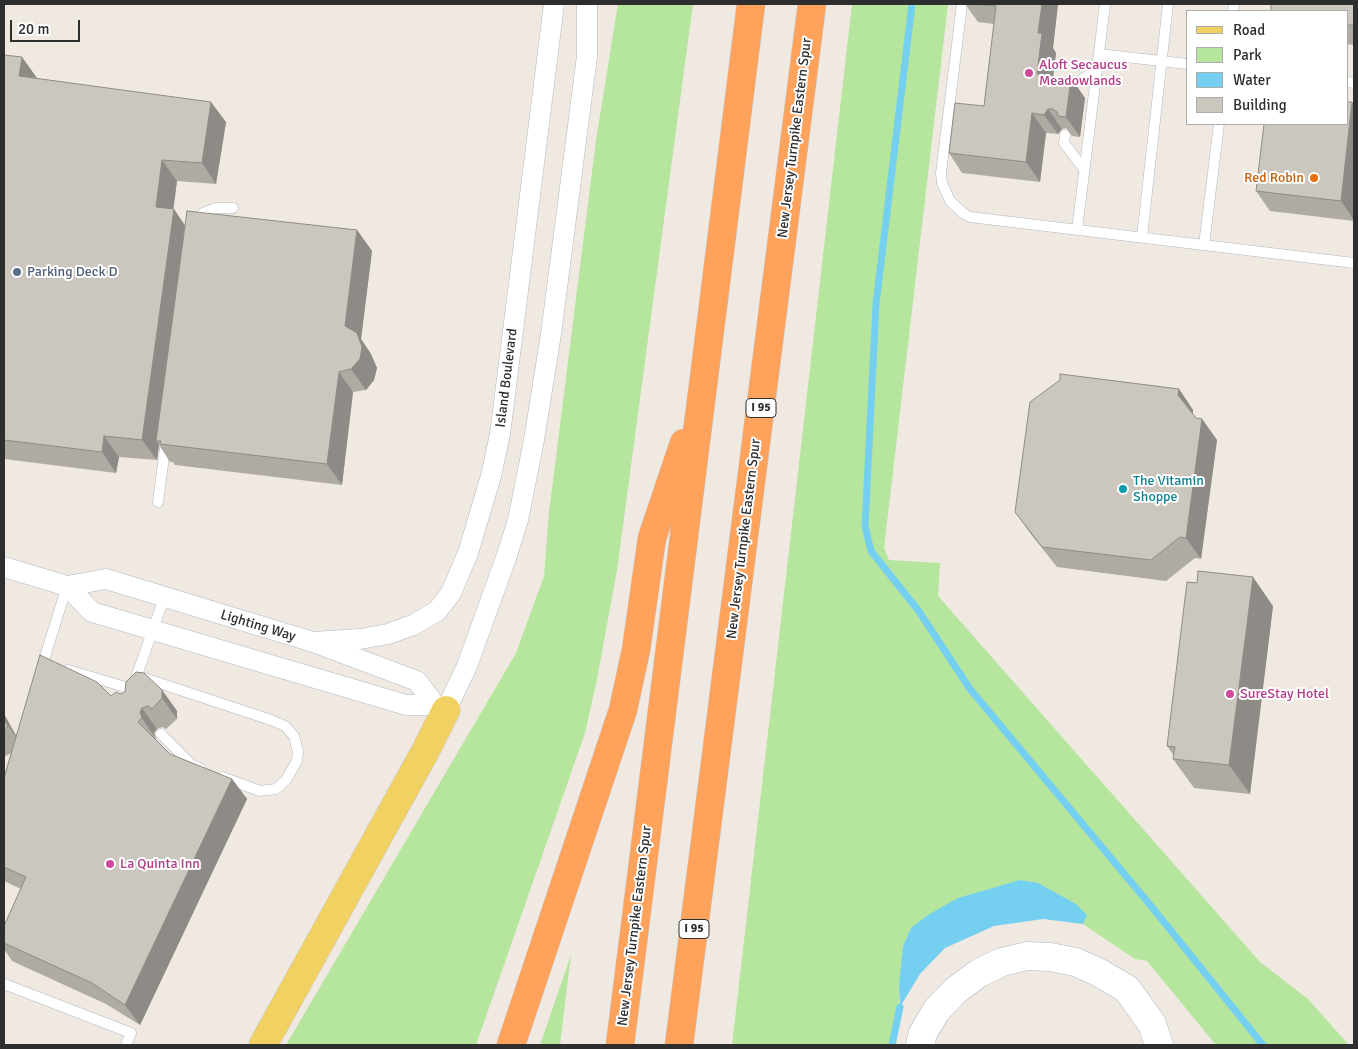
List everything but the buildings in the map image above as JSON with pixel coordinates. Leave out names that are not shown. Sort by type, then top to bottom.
[{"type":"highway","name":"New Jersey Turnpike Eastern Spur","points":[[620,1045],[751,4]]},
{"type":"highway","name":"New Jersey Turnpike Eastern Spur","points":[[679,1045],[812,4]]},
{"type":"highway","points":[[511,1045],[623,710],[639,632],[652,538],[703,387]]},
{"type":"main road","points":[[263,1045],[422,758],[440,708]]},
{"type":"street","name":"Island Boulevard","points":[[312,642],[360,639],[388,634],[413,626],[437,611],[451,593],[468,553],[491,476],[500,434],[554,4]]},
{"type":"street","points":[[440,708],[467,666],[518,520],[534,440],[550,334],[586,56],[587,4]]},
{"type":"street","name":"Lighting Way","points":[[4,567],[67,586],[106,579],[312,642],[417,681],[440,708]]},
{"type":"street","name":"Lighting Way","points":[[67,586],[92,612],[406,706],[440,708]]},
{"type":"street","points":[[920,1045],[923,1033],[936,1010],[956,990],[979,973],[1002,962],[1027,956],[1050,957],[1075,962],[1098,972],[1127,989],[1152,1024],[1159,1045]]},
{"type":"lane","points":[[962,4],[941,173],[946,192],[956,208],[970,217],[1354,263]]},
{"type":"lane","points":[[1076,230],[1105,4]]},
{"type":"lane","points":[[1142,237],[1168,4]]},
{"type":"lane","points":[[1099,54],[1186,64]]},
{"type":"lane","points":[[1072,96],[1074,84],[1097,70]]},
{"type":"lane","points":[[1204,245],[1219,125]]},
{"type":"lane","points":[[1065,135],[1064,143],[1084,169]]},
{"type":"lane","points":[[194,234],[196,225],[203,213],[216,208],[233,208]]},
{"type":"lane","points":[[158,502],[168,426]]},
{"type":"lane","points":[[67,586],[43,663],[133,694],[164,598]]},
{"type":"lane","points":[[138,676],[279,723],[294,736],[298,752],[294,768],[286,780],[276,788],[260,791],[192,765],[161,734]]},
{"type":"lane","points":[[4,984],[131,1033],[126,1045]]},
{"type":"green space","points":[[618,4],[693,4],[617,570],[585,733],[476,1045],[286,1045],[516,653],[544,576],[549,512],[596,140]]},
{"type":"green space","points":[[852,4],[948,4],[884,548],[889,560],[940,563],[938,596],[1260,962],[1308,999],[1349,1045],[1216,1045],[1147,961],[1135,959],[1083,924],[1087,915],[911,928],[903,946],[896,1045],[732,1045]]},
{"type":"green space","points":[[571,955],[560,1045],[540,1045]]},
{"type":"water","points":[[1020,880],[1038,883],[1076,904],[1087,915],[1083,924],[1043,919],[994,926],[945,948],[920,974],[900,1007],[899,985],[903,946],[911,928],[928,915],[958,898]]},
{"type":"waterway","points":[[912,4],[876,304],[865,526],[871,551],[918,610],[970,689],[1151,906],[1263,1045]]},
{"type":"waterway","points":[[892,1045],[900,1007]]},
{"type":"place","name":"Aloft Secaucus Meadowlands","points":[[1029,73]]},
{"type":"place","name":"Red Robin","points":[[1314,178]]},
{"type":"place","name":"Parking Deck D","points":[[17,272]]},
{"type":"place","name":"The Vitamin Shoppe","points":[[1123,489]]},
{"type":"place","name":"SureStay Hotel","points":[[1230,694]]},
{"type":"place","name":"La Quinta Inn","points":[[110,864]]}]
